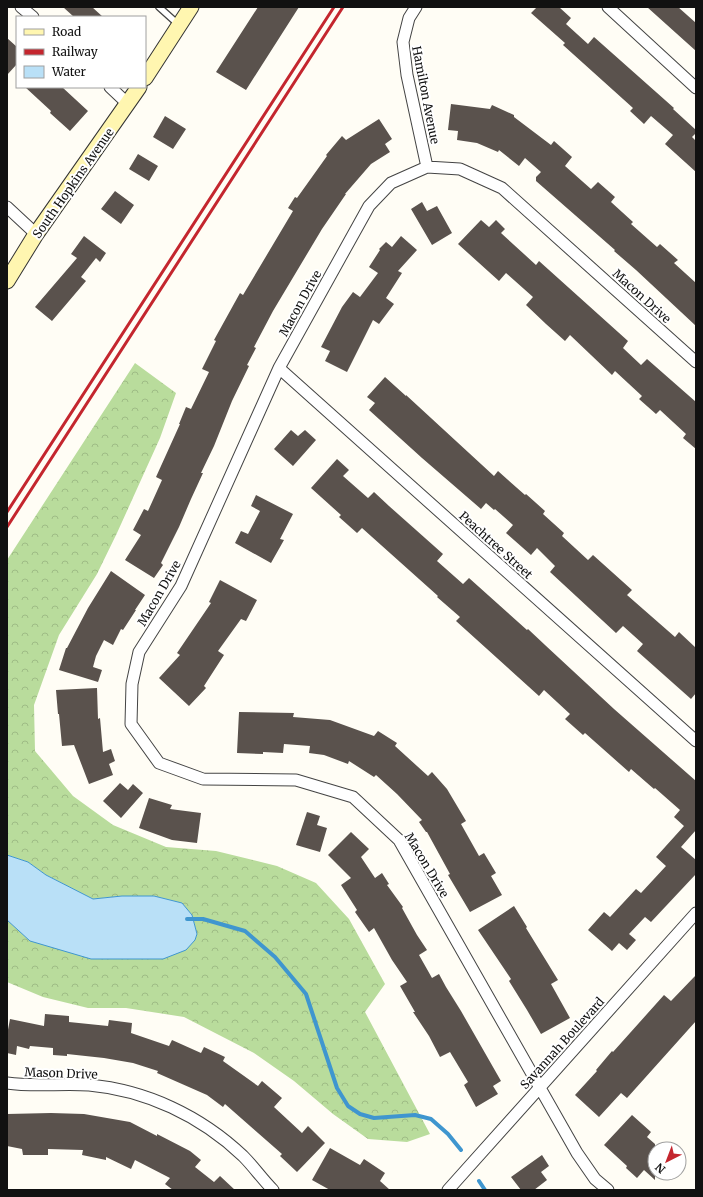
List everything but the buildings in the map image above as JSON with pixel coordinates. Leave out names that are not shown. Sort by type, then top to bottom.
[{"type":"street","points":[[21,7],[31,16]]},
{"type":"street","points":[[146,76],[191,7]]},
{"type":"street","name":"Hamilton Avenue","points":[[416,7],[409,18],[403,42],[407,75],[427,167]]},
{"type":"street","points":[[608,7],[696,88]]},
{"type":"street","points":[[111,88],[128,104]]},
{"type":"street","name":"South Hopkins Avenue","points":[[7,280],[36,234],[138,88]]},
{"type":"street","name":"Macon Drive","points":[[608,1190],[595,1179],[577,1153],[399,840],[353,797],[296,780],[203,779],[159,763],[131,724],[132,684],[139,652],[181,586],[279,368],[369,206],[391,183],[427,167],[460,169],[502,188],[696,362]]},
{"type":"street","points":[[7,207],[36,234]]},
{"type":"street","name":"Peachtree Street","points":[[279,368],[696,741]]},
{"type":"street","name":"Savannah Boulevard","points":[[448,1190],[696,913]]},
{"type":"street","name":"Mason Drive","points":[[7,1083],[91,1085],[116,1089],[160,1102],[200,1123],[222,1138],[244,1157],[273,1190]]},
{"type":"lane","points":[[159,7],[179,25]]},
{"type":"green space","points":[[135,363],[176,393],[160,438],[117,533],[97,574],[59,635],[34,705],[35,751],[73,796],[113,825],[166,847],[216,851],[277,866],[316,883],[349,919],[385,984],[365,1012],[430,1134],[407,1142],[368,1139],[333,1114],[294,1081],[254,1053],[184,1017],[126,1008],[88,1008],[43,997],[7,982],[7,920],[30,941],[195,940],[197,934],[192,915],[182,903],[154,896],[122,896],[93,899],[46,875],[28,862],[7,855],[7,560]]},
{"type":"water","points":[[7,855],[28,862],[46,875],[93,899],[122,896],[154,896],[182,903],[192,915],[197,934],[195,940],[186,950],[163,959],[91,959],[30,941],[7,920]]},
{"type":"waterway","points":[[187,919],[203,919],[245,931],[275,957],[306,994],[337,1088],[348,1106],[360,1114],[374,1118],[415,1115],[431,1119],[448,1134],[461,1150]]},
{"type":"waterway","points":[[479,1181],[485,1190]]},
{"type":"railway","points":[[7,512],[334,7]]},
{"type":"railway","points":[[7,527],[343,7]]}]
